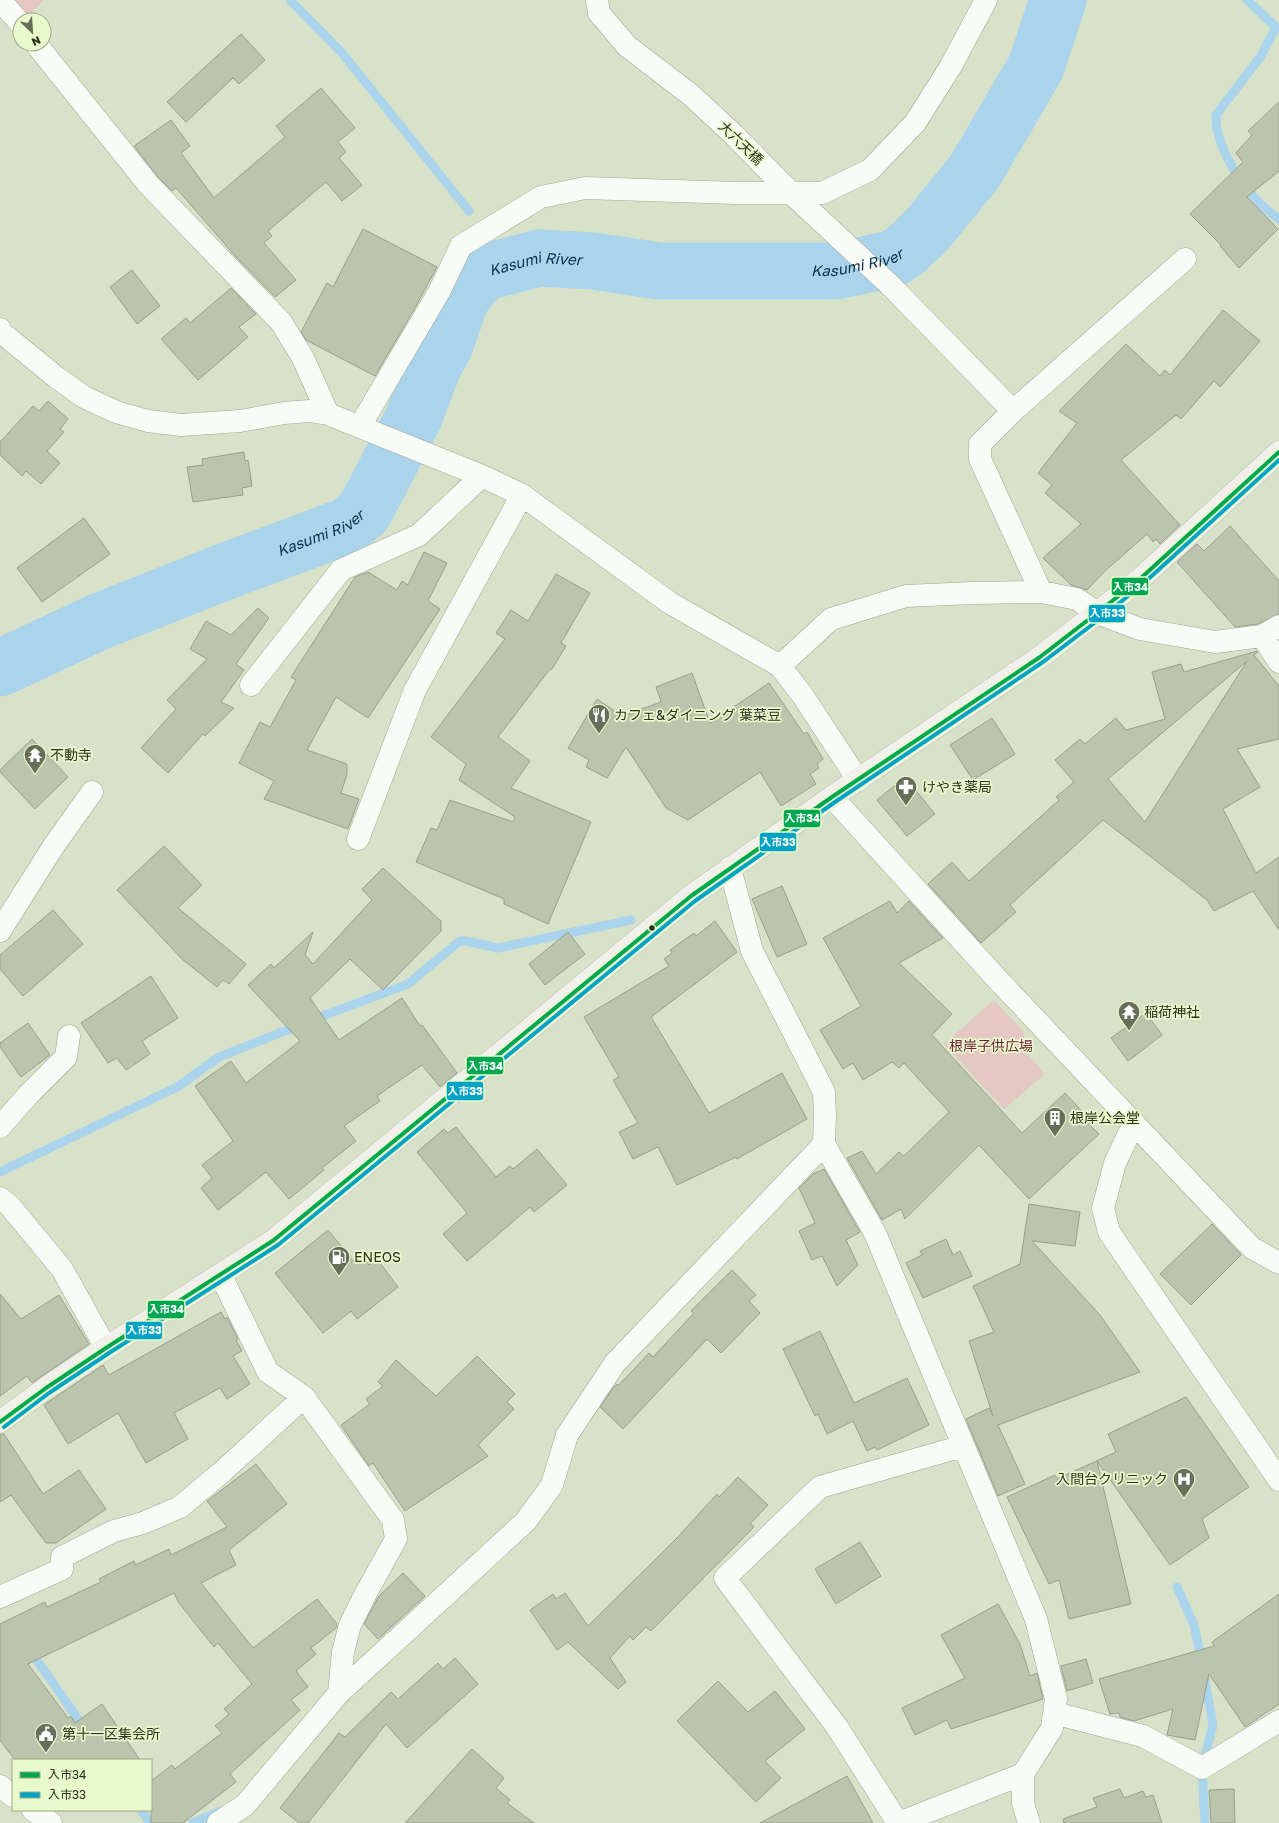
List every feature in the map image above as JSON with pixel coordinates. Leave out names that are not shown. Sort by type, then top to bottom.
[{"type":"main road","points":[[0,1422],[46,1388],[106,1348],[221,1276],[274,1240],[691,896],[832,797],[1040,657],[1097,613],[1140,579],[1279,452]]},
{"type":"street","points":[[0,0],[12,14]]},
{"type":"street","name":"大六天橋","points":[[597,0],[599,13],[627,46],[691,95],[796,197],[890,285],[1012,411]]},
{"type":"street","points":[[366,428],[439,292],[461,246],[541,197],[585,188],[736,193],[796,197],[822,193],[870,170],[915,123],[951,66],[986,0]]},
{"type":"street","points":[[42,52],[149,185],[280,322],[303,358],[328,414]]},
{"type":"street","points":[[1042,592],[980,459],[980,444],[1012,411],[1185,259]]},
{"type":"street","points":[[1,332],[56,378],[84,398],[116,412],[148,421],[181,425],[240,421],[284,413],[310,411],[328,414],[366,428],[482,476],[522,495],[670,603],[780,666],[803,696],[858,780]]},
{"type":"street","points":[[251,685],[341,570],[419,535],[482,476]]},
{"type":"street","points":[[358,839],[415,690],[522,495]]},
{"type":"street","points":[[780,666],[831,619],[906,596],[972,592],[1042,592],[1077,600],[1097,613],[1140,629],[1215,642],[1271,631],[1279,662]]},
{"type":"street","points":[[0,931],[52,847],[92,792]]},
{"type":"street","points":[[832,797],[998,980],[1252,1248],[1279,1263]]},
{"type":"street","points":[[730,868],[752,951],[824,1092],[826,1115],[824,1144],[875,1233],[1036,1619],[1056,1699],[1052,1728],[1023,1774],[1023,1803],[1029,1823]]},
{"type":"street","points":[[0,1127],[29,1094],[66,1057],[69,1036]]},
{"type":"street","points":[[1134,1123],[1115,1163],[1103,1208],[1109,1232],[1279,1480]]},
{"type":"street","points":[[223,1820],[245,1806],[339,1693],[526,1521],[552,1485],[567,1435],[615,1363],[824,1144]]},
{"type":"street","points":[[0,1198],[9,1204],[62,1269],[106,1348]]},
{"type":"street","points":[[221,1276],[268,1372],[304,1397],[393,1520],[396,1539],[350,1625],[343,1652],[339,1693]]},
{"type":"street","points":[[0,1597],[62,1569],[62,1557],[114,1531],[143,1523],[180,1507],[222,1472],[304,1397]]},
{"type":"street","points":[[964,1446],[820,1487],[725,1578],[837,1727],[899,1823],[1023,1774]]},
{"type":"street","points":[[1054,1713],[1143,1736],[1202,1768],[1279,1721]]},
{"type":"street","points":[[0,1786],[12,1795]]},
{"type":"street","points":[[34,1811],[51,1823]]},
{"type":"street","points":[[223,1820],[251,1823]]},
{"type":"green space","points":[[8,0],[44,0],[32,12],[19,12]]},
{"type":"green space","name":"根岸子供広場","points":[[994,1000],[1024,1032],[1024,1050],[1045,1074],[1004,1109],[944,1044]]},
{"type":"building","points":[[241,34],[265,60],[239,84],[233,78],[186,122],[167,102]]},
{"type":"building","points":[[321,88],[355,128],[338,142],[346,152],[339,158],[362,185],[342,201],[326,182],[268,231],[272,236],[264,243],[296,280],[275,297],[237,258],[176,188],[172,191],[158,177],[134,146],[171,120],[190,146],[181,153],[214,198],[285,137],[276,126]]},
{"type":"building","points":[[1279,102],[1279,171],[1247,197],[1278,229],[1239,268],[1220,246],[1221,245],[1190,214],[1243,162],[1236,153],[1252,135],[1248,131]]},
{"type":"building","points":[[363,229],[437,267],[375,376],[306,340],[301,332],[327,283],[333,287]]},
{"type":"building","points":[[132,270],[160,306],[137,324],[110,287]]},
{"type":"building","points":[[231,288],[256,314],[239,327],[248,337],[198,380],[161,339],[186,318],[190,323]]},
{"type":"building","points":[[1223,310],[1260,341],[1220,387],[1214,381],[1181,419],[1176,415],[1121,460],[1180,525],[1160,544],[1156,539],[1153,542],[1147,534],[1104,572],[1087,590],[1071,585],[1043,558],[1081,524],[1045,493],[1052,485],[1038,473],[1077,423],[1059,411],[1126,344],[1160,376],[1165,370],[1170,375]]},
{"type":"building","points":[[48,401],[68,419],[60,429],[64,432],[47,451],[60,463],[41,484],[26,471],[22,476],[0,455],[0,442],[33,406],[39,411]]},
{"type":"building","points":[[244,452],[245,461],[248,460],[252,486],[242,488],[243,495],[193,502],[187,467],[203,465],[202,459]]},
{"type":"building","points":[[84,518],[110,554],[42,602],[17,568]]},
{"type":"building","points":[[1230,526],[1279,581],[1279,614],[1258,624],[1235,627],[1177,562],[1197,544],[1204,551]]},
{"type":"building","points":[[424,552],[447,563],[428,601],[440,609],[368,718],[336,697],[307,750],[347,764],[347,774],[341,793],[359,799],[348,829],[264,799],[274,781],[239,763],[260,722],[270,727],[296,680],[291,677],[355,577],[368,572],[397,590],[402,581],[408,585]]},
{"type":"building","points":[[556,574],[590,593],[561,643],[566,646],[552,669],[550,669],[498,737],[530,761],[511,788],[591,822],[548,924],[504,904],[504,899],[416,862],[431,828],[437,830],[450,800],[513,822],[515,817],[459,780],[466,764],[431,737],[505,639],[496,633],[511,610],[528,621]]},
{"type":"building","points":[[258,608],[269,618],[236,664],[244,670],[221,702],[234,708],[205,736],[203,734],[168,773],[141,748],[176,709],[167,700],[207,659],[190,649],[206,621],[231,635]]},
{"type":"building","points":[[1257,651],[1258,652],[1254,655],[1279,686],[1279,739],[1237,749],[1260,787],[1223,809],[1256,873],[1279,857],[1279,930],[1253,891],[1214,911],[1207,900],[1103,820],[1010,905],[1016,912],[981,943],[928,884],[952,862],[969,881],[1059,800],[1056,797],[1074,782],[1055,760],[1080,739],[1085,744],[1116,718],[1126,730],[1165,719],[1152,672],[1181,664],[1184,672]],"holes":[[[1247,661],[1145,822],[1108,779]]]},
{"type":"building","points":[[692,673],[710,723],[769,683],[804,734],[807,732],[823,759],[817,764],[819,768],[810,774],[816,784],[781,806],[760,772],[688,820],[666,808],[626,747],[607,778],[586,767],[589,760],[568,748],[597,699],[622,716],[661,702],[656,687]]},
{"type":"building","points":[[992,718],[1015,754],[973,780],[950,745]]},
{"type":"building","points":[[32,739],[68,777],[35,809],[0,772],[0,770]]},
{"type":"building","name":"けやき薬局","points":[[905,777],[935,814],[907,836],[877,800]]},
{"type":"building","points":[[164,846],[202,885],[178,908],[246,964],[229,984],[223,980],[217,987],[182,959],[117,890]]},
{"type":"building","points":[[383,868],[441,921],[441,931],[383,990],[350,959],[310,998],[339,1040],[402,998],[420,1026],[422,1025],[457,1073],[440,1087],[422,1065],[377,1096],[380,1101],[344,1126],[356,1141],[322,1168],[324,1170],[289,1199],[266,1172],[218,1210],[201,1188],[212,1178],[202,1165],[233,1141],[195,1086],[231,1061],[246,1083],[300,1041],[248,985],[271,964],[274,968],[313,932],[305,955],[313,964],[372,900],[362,889]]},
{"type":"building","points":[[782,886],[807,944],[777,957],[752,899]]},
{"type":"building","points":[[890,901],[897,913],[909,901],[943,938],[899,963],[952,1014],[932,1035],[1022,1133],[1065,1093],[1091,1121],[1088,1123],[1099,1134],[1029,1199],[979,1145],[905,1219],[901,1209],[882,1220],[847,1158],[862,1151],[876,1174],[899,1152],[904,1156],[949,1112],[904,1063],[899,1068],[892,1062],[863,1080],[853,1063],[843,1069],[820,1030],[861,1006],[823,938]]},
{"type":"building","points":[[53,910],[83,944],[23,996],[0,969],[0,955]]},
{"type":"building","points":[[715,921],[737,952],[651,1017],[709,1113],[782,1073],[807,1119],[737,1159],[736,1157],[677,1185],[658,1147],[633,1159],[619,1132],[638,1123],[613,1080],[619,1077],[584,1017],[669,966],[664,959],[672,953],[670,950],[694,933],[696,936]]},
{"type":"building","points":[[568,932],[585,954],[545,985],[529,964]]},
{"type":"building","points":[[151,976],[178,1018],[142,1041],[150,1054],[126,1070],[117,1058],[108,1063],[81,1023]]},
{"type":"building","points":[[1146,1013],[1162,1035],[1128,1061],[1111,1038]]},
{"type":"building","points":[[28,1023],[50,1055],[21,1077],[0,1047],[0,1043]]},
{"type":"building","points":[[456,1127],[496,1177],[510,1166],[513,1169],[537,1149],[567,1185],[534,1212],[530,1207],[467,1261],[443,1234],[467,1213],[417,1152],[444,1129],[448,1133]]},
{"type":"building","points":[[824,1169],[860,1232],[846,1240],[858,1265],[837,1286],[822,1256],[812,1260],[799,1231],[815,1223],[799,1188],[813,1174]]},
{"type":"building","points":[[1029,1204],[1080,1212],[1075,1246],[1032,1241],[1100,1315],[1140,1372],[998,1425],[1025,1484],[998,1496],[966,1419],[989,1408],[993,1416],[969,1341],[994,1332],[973,1286],[1020,1264]]},
{"type":"building","points":[[1212,1224],[1241,1255],[1191,1305],[1160,1274]]},
{"type":"building","points":[[328,1230],[354,1262],[362,1256],[369,1265],[377,1259],[398,1287],[357,1319],[351,1311],[323,1333],[275,1273]]},
{"type":"building","points":[[946,1239],[953,1255],[960,1251],[972,1276],[923,1298],[906,1263],[922,1255],[920,1251]]},
{"type":"building","points":[[732,1270],[756,1295],[749,1301],[760,1313],[721,1353],[707,1339],[623,1429],[600,1407],[613,1388],[617,1384],[618,1386],[649,1353],[653,1357],[694,1313],[691,1311]]},
{"type":"building","points":[[0,1294],[21,1319],[59,1295],[89,1344],[32,1383],[27,1376],[0,1396]]},
{"type":"building","points":[[221,1312],[225,1319],[227,1317],[238,1339],[236,1340],[242,1351],[233,1356],[250,1384],[227,1399],[220,1388],[174,1413],[188,1439],[146,1463],[118,1413],[68,1444],[44,1405],[103,1365],[109,1375]]},
{"type":"building","points":[[820,1331],[854,1403],[907,1378],[929,1425],[877,1450],[875,1447],[867,1451],[853,1421],[827,1434],[818,1414],[815,1416],[783,1349]]},
{"type":"building","points":[[477,1356],[515,1394],[507,1402],[514,1409],[478,1445],[488,1456],[405,1511],[373,1463],[369,1466],[341,1425],[370,1404],[366,1399],[383,1386],[378,1382],[396,1360],[436,1396]]},
{"type":"building","points":[[1186,1397],[1249,1487],[1202,1519],[1209,1538],[1170,1565],[1097,1461],[1131,1604],[1069,1619],[1059,1580],[1049,1584],[1007,1497],[1055,1475],[1057,1479],[1116,1452],[1108,1434]]},
{"type":"building","points":[[0,1434],[4,1434],[43,1494],[79,1470],[106,1509],[56,1543],[46,1543],[11,1495],[0,1502]]},
{"type":"building","points":[[256,1464],[287,1504],[229,1550],[236,1565],[201,1583],[253,1648],[317,1599],[337,1624],[336,1628],[311,1648],[316,1654],[296,1671],[308,1687],[291,1700],[300,1710],[230,1774],[236,1782],[183,1823],[151,1823],[152,1780],[172,1765],[175,1769],[222,1733],[215,1726],[229,1714],[224,1709],[252,1684],[218,1643],[214,1647],[179,1603],[174,1593],[28,1664],[68,1718],[71,1716],[75,1723],[102,1704],[139,1759],[14,1759],[0,1740],[0,1624],[45,1602],[47,1607],[101,1582],[99,1579],[134,1561],[135,1565],[169,1549],[171,1555],[227,1527],[207,1501]]},
{"type":"building","points":[[738,1477],[768,1505],[750,1524],[754,1527],[651,1631],[646,1627],[633,1640],[630,1636],[610,1658],[626,1682],[618,1689],[568,1642],[557,1650],[530,1610],[553,1594],[556,1599],[565,1593],[588,1626],[677,1538],[717,1494],[719,1497]]},
{"type":"building","points":[[860,1542],[881,1576],[836,1604],[815,1569]]},
{"type":"building","points":[[403,1573],[425,1596],[378,1639],[364,1624],[379,1596]]},
{"type":"building","points":[[1279,1594],[1279,1704],[1245,1727],[1209,1674],[1195,1740],[1167,1735],[1173,1709],[1134,1721],[1120,1717],[1119,1713],[1110,1714],[1099,1679],[1214,1646],[1212,1642]]},
{"type":"building","points":[[998,1604],[1020,1644],[1030,1676],[1037,1673],[1043,1699],[951,1729],[947,1720],[915,1735],[902,1708],[965,1678],[941,1635]]},
{"type":"building","points":[[455,1658],[478,1684],[407,1748],[386,1724],[308,1823],[299,1823],[280,1808],[339,1733],[345,1737],[391,1692],[398,1699],[438,1663],[443,1669]]},
{"type":"building","points":[[1086,1659],[1093,1683],[1067,1691],[1061,1666]]},
{"type":"building","points":[[718,1681],[748,1712],[775,1691],[805,1729],[765,1761],[781,1778],[756,1802],[677,1721]]},
{"type":"building","points":[[472,1749],[504,1778],[496,1788],[510,1800],[507,1803],[534,1823],[405,1823]]},
{"type":"building","points":[[847,1776],[873,1823],[760,1823]]},
{"type":"building","points":[[1120,1789],[1124,1798],[1143,1791],[1146,1797],[1153,1795],[1162,1823],[1064,1823],[1063,1819],[1097,1807],[1093,1798]]},
{"type":"building","points":[[1234,1789],[1235,1823],[1211,1823],[1209,1790]]},
{"type":"waterway","points":[[290,0],[342,53],[469,211]]},
{"type":"waterway","name":"Kasumi River","points":[[0,668],[98,622],[229,570],[347,526],[364,512],[414,417],[433,367],[446,342],[461,298],[482,273],[539,258],[593,261],[659,271],[835,271],[892,259],[905,251],[927,230],[975,171],[1036,67],[1058,0]]},
{"type":"waterway","points":[[1247,0],[1276,27],[1261,56],[1216,115],[1216,126],[1227,157],[1241,181],[1259,202],[1279,219]]},
{"type":"waterway","points":[[501,252],[512,264]]},
{"type":"waterway","points":[[312,1020],[408,984],[460,941],[498,948],[631,920]]},
{"type":"waterway","points":[[0,1172],[177,1087],[219,1057],[300,1025]]},
{"type":"waterway","points":[[1177,1587],[1194,1625],[1202,1662]]},
{"type":"waterway","points":[[29,1650],[85,1729]]},
{"type":"waterway","points":[[1204,1675],[1213,1725],[1202,1768],[1205,1823]]},
{"type":"waterway","points":[[142,1811],[150,1823]]},
{"type":"waterway","points":[[193,1823],[221,1811]]},
{"type":"transit line","name":"入市34","points":[[0,1422],[46,1388],[106,1348],[274,1240],[691,896],[832,797],[1040,657],[1097,613],[1140,579],[1279,452]]},
{"type":"transit line","name":"入市33","points":[[4,1427],[49,1393],[109,1353],[278,1245],[695,901],[835,802],[1043,662],[1101,618],[1144,583],[1279,460]]},
{"type":"place","name":"カフェ&ダイニング 葉菜豆","points":[[599,734]]},
{"type":"place","name":"不動寺","points":[[35,774]]},
{"type":"place","name":"けやき薬局","points":[[906,806]]},
{"type":"place","name":"稲荷神社","points":[[1129,1032]]},
{"type":"place","name":"根岸公会堂","points":[[1055,1138]]},
{"type":"place","name":"ENEOS","points":[[339,1276]]},
{"type":"place","name":"入間台クリニック","points":[[1184,1498]]},
{"type":"place","name":"第十一区集会所","points":[[46,1754]]}]
